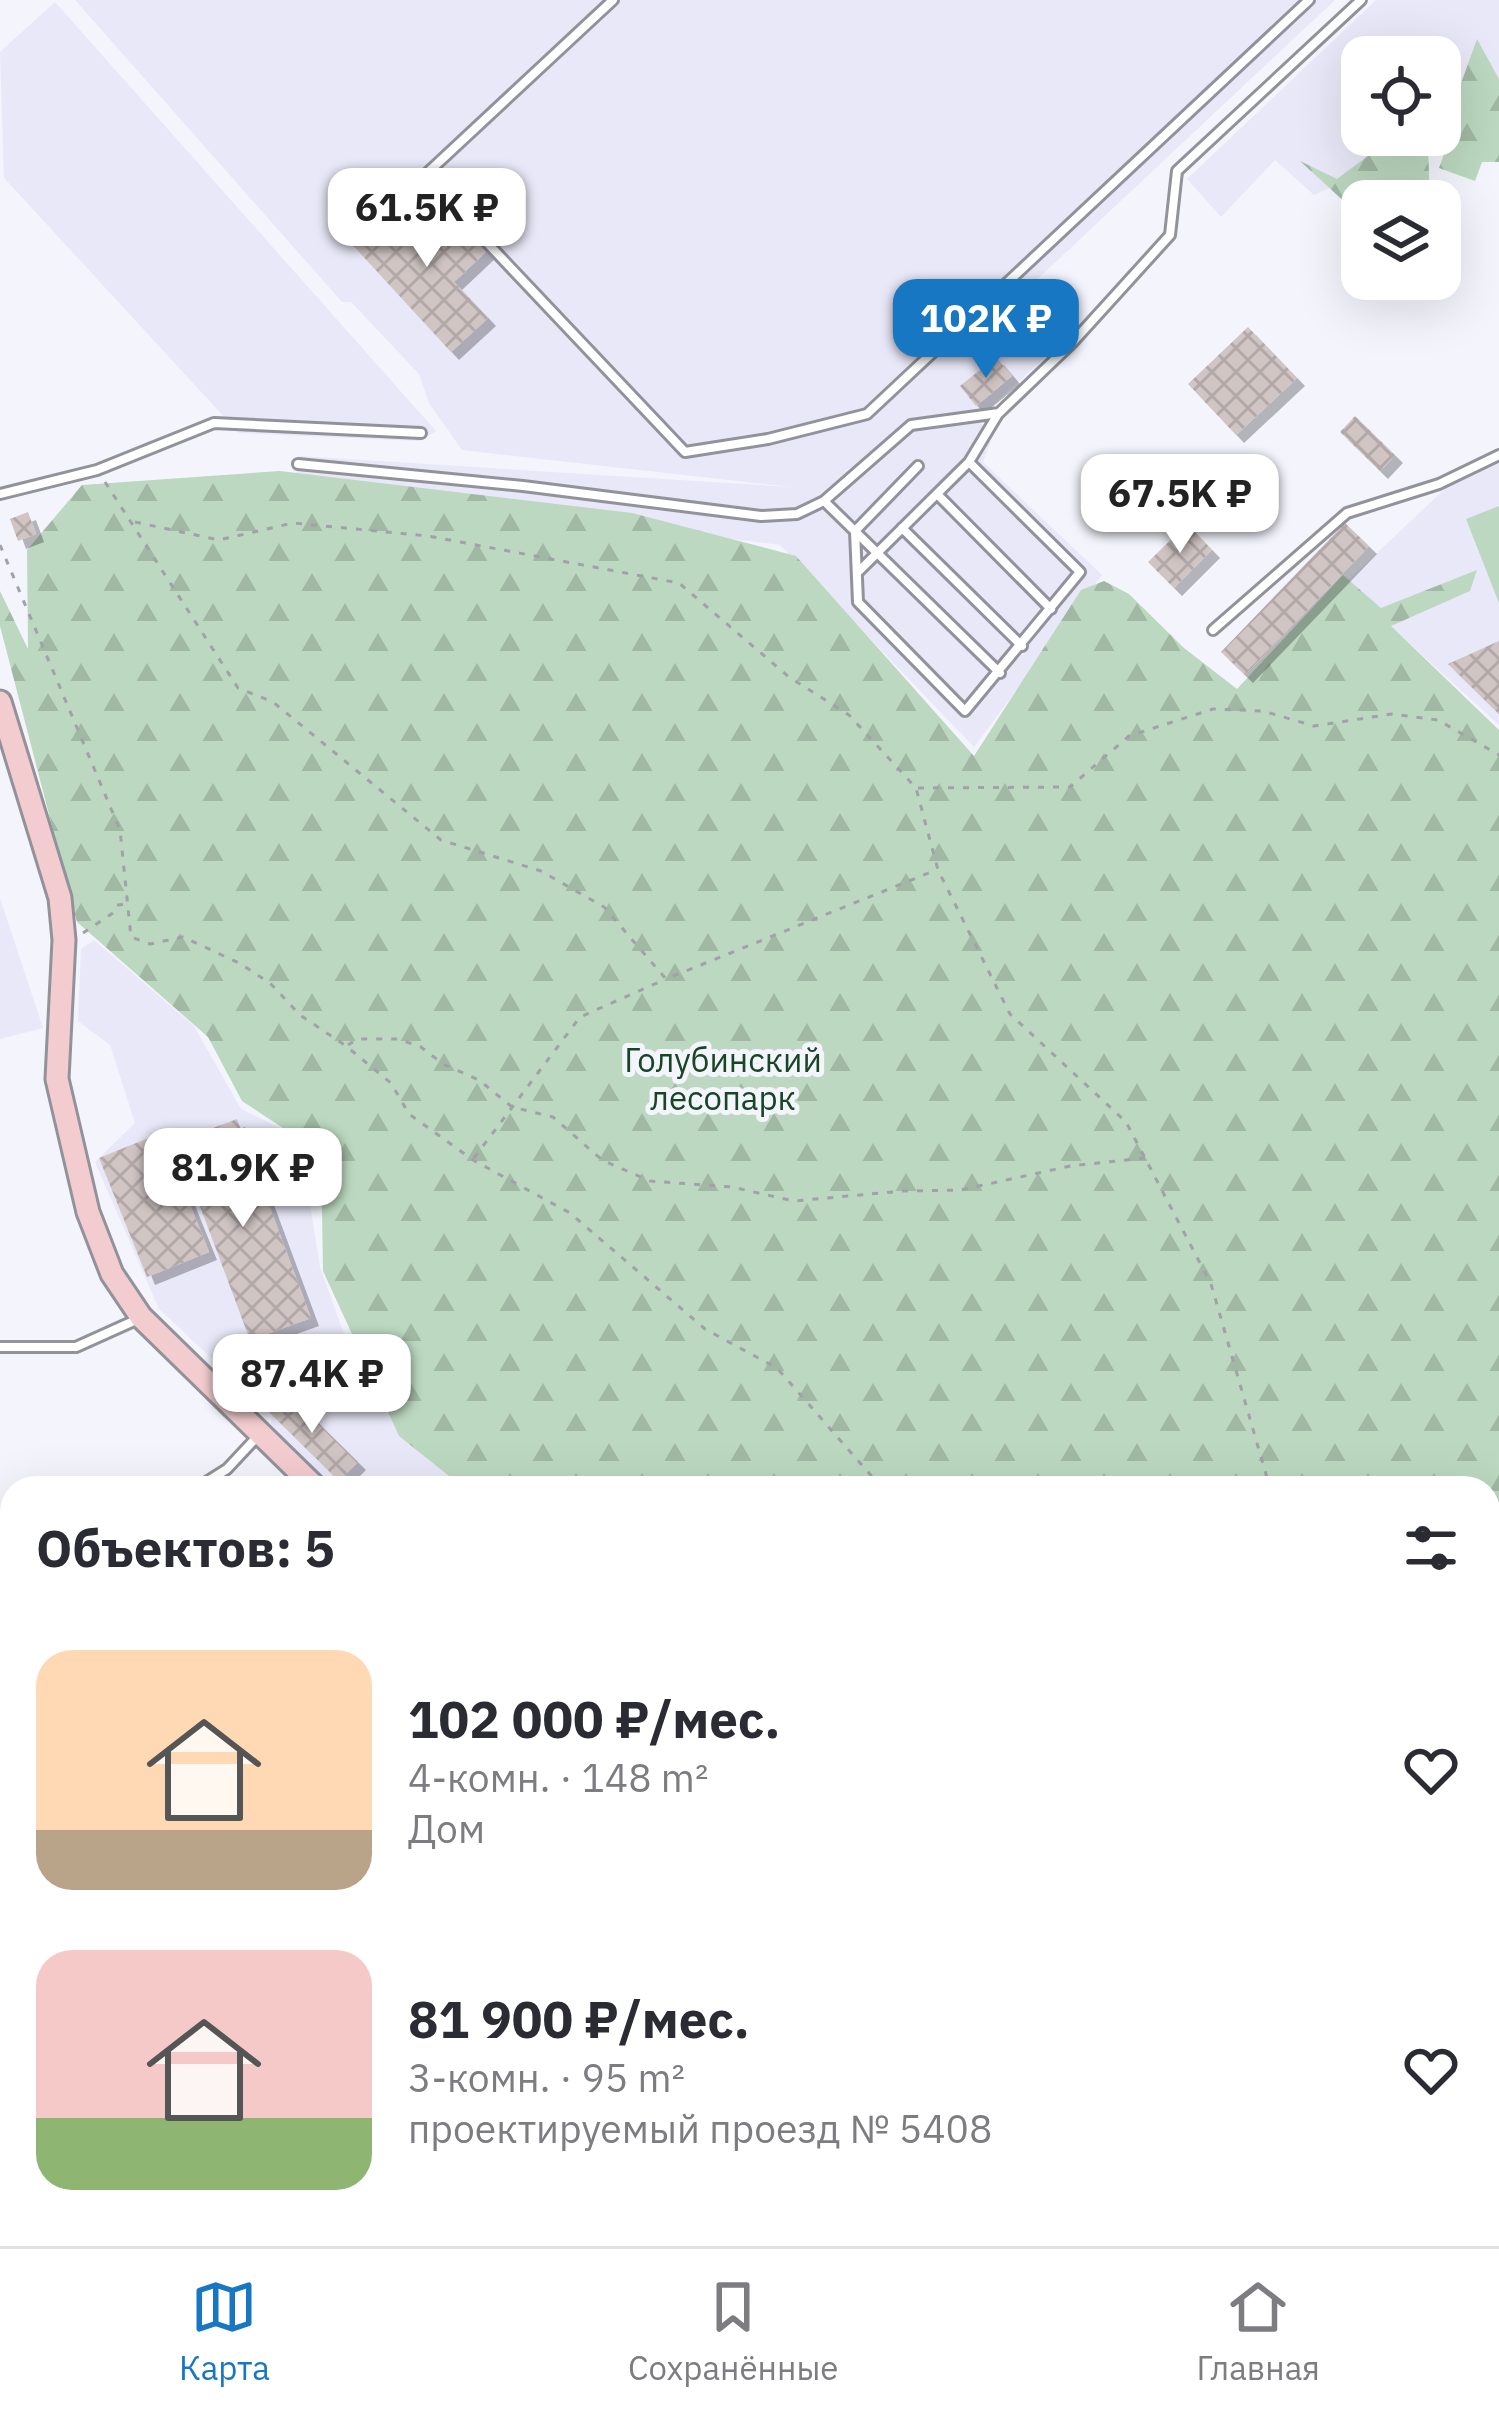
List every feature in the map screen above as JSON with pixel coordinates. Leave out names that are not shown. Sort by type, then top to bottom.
[{"type":"street","points":[[0,702],[60,898],[64,940],[56,1079],[88,1212],[112,1274],[141,1317],[304,1476]]},
{"type":"lane","points":[[613,0],[424,176],[686,452],[769,439],[867,414],[1309,0]]},
{"type":"lane","points":[[857,572],[969,462],[999,412],[1072,343],[1170,235],[1177,171],[1361,0]]},
{"type":"lane","points":[[298,464],[760,516],[797,514],[824,501],[911,425],[999,412]]},
{"type":"lane","points":[[0,494],[97,470],[214,423],[421,433]]},
{"type":"lane","points":[[1213,630],[1347,513],[1439,484],[1499,455]]},
{"type":"lane","points":[[918,466],[855,531],[858,602],[965,711],[1080,572],[969,462]]},
{"type":"lane","points":[[937,494],[1051,609]]},
{"type":"lane","points":[[824,501],[1000,673]]},
{"type":"lane","points":[[902,528],[1022,646]]},
{"type":"lane","points":[[0,1347],[76,1347],[141,1317]]},
{"type":"lane","points":[[215,1476],[261,1432]]},
{"type":"path","points":[[97,470],[238,688],[273,702],[441,840],[541,871],[604,907],[666,979]]},
{"type":"path","points":[[134,522],[219,540],[292,523],[428,536],[679,583],[789,677],[849,715],[916,788],[938,870],[1010,1014],[1126,1122],[1211,1284],[1267,1476]]},
{"type":"path","points":[[0,545],[120,830],[131,938],[150,944],[182,937],[270,983],[300,1015],[391,1083],[409,1114],[473,1160],[570,1213],[705,1329],[777,1368],[872,1476]]},
{"type":"path","points":[[916,788],[1070,787],[1130,736],[1213,709],[1263,711],[1315,726],[1392,714],[1438,720],[1499,754]]},
{"type":"path","points":[[473,1160],[580,1017],[938,870]]},
{"type":"path","points":[[64,940],[86,932],[113,914],[117,905],[128,904]]},
{"type":"path","points":[[346,1046],[357,1039],[410,1043],[479,1080],[512,1107],[553,1117],[602,1160],[650,1181],[732,1187],[794,1201],[962,1190],[1070,1166],[1145,1158]]},
{"type":"shaded area","points":[[75,0],[1335,0],[1012,303],[1058,345],[977,420],[993,434],[983,462],[1102,575],[974,747],[780,545],[295,481],[300,456],[791,487],[462,450],[429,403],[419,374],[351,302],[342,302]]},
{"type":"shaded area","points":[[1376,0],[1499,0],[1499,110],[1461,127],[1461,36],[1341,36],[1341,156],[1399,156],[1314,195],[1275,160],[1221,217],[1187,179]]},
{"type":"shaded area","points":[[55,2],[436,431],[420,441],[239,433],[4,178],[0,52]]},
{"type":"shaded area","points":[[1499,460],[1499,725],[1344,584],[1450,484]]},
{"type":"shaded area","points":[[0,898],[43,1028],[0,1039]]},
{"type":"shaded area","points":[[94,940],[194,1026],[241,1109],[302,1138],[316,1170],[310,1204],[320,1267],[364,1390],[455,1476],[321,1476],[271,1424],[272,1415],[159,1309],[95,1162],[135,1123],[110,1045],[78,1021],[81,949]]},
{"type":"green space","points":[[1477,39],[1499,79],[1499,162],[1482,162],[1475,181],[1439,168],[1443,156],[1461,156],[1461,83]]},
{"type":"green space","points":[[1368,156],[1428,156],[1429,180],[1341,180],[1341,199],[1300,161],[1337,179]]},
{"type":"green space","name":"Голубинский лесопарк","points":[[280,471],[632,513],[796,556],[974,756],[1081,590],[1104,581],[1129,594],[1184,648],[1237,689],[1343,575],[1381,608],[1477,570],[1470,591],[1391,626],[1499,730],[1499,1476],[449,1476],[399,1436],[323,1271],[321,1153],[242,1101],[208,1037],[77,922],[0,626],[0,591],[28,649],[27,550],[82,485]]},
{"type":"green space","points":[[1499,506],[1499,603],[1466,519]]},
{"type":"building","points":[[385,206],[417,242],[453,209],[490,248],[454,282],[488,318],[451,352],[348,240]]},
{"type":"building","points":[[1248,327],[1297,378],[1236,435],[1188,384]]},
{"type":"building","points":[[996,357],[1012,376],[976,406],[960,386]]},
{"type":"building","points":[[1355,416],[1395,455],[1380,471],[1340,432]]},
{"type":"building","points":[[28,512],[36,534],[18,541],[10,519]]},
{"type":"building","points":[[1345,523],[1369,546],[1245,675],[1221,652]]},
{"type":"building","points":[[1187,524],[1212,550],[1174,588],[1148,562]]},
{"type":"building","points":[[1499,641],[1499,714],[1448,664]]},
{"type":"building","points":[[237,1119],[311,1318],[250,1340],[176,1142]]},
{"type":"building","points":[[161,1133],[209,1252],[147,1277],[99,1158]]},
{"type":"building","points":[[286,1391],[358,1462],[344,1476],[334,1476],[267,1410]]}]
